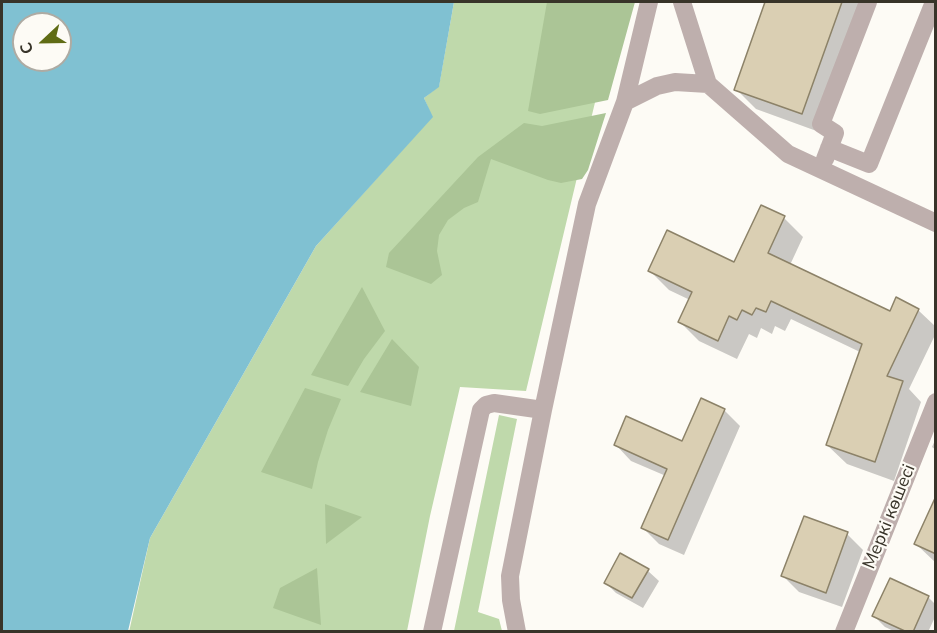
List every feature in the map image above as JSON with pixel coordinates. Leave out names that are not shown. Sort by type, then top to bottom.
[{"type":"street","points":[[517,632],[511,600],[510,576],[543,411],[587,204],[625,102],[649,2]]},
{"type":"street","points":[[682,2],[708,84],[788,154],[936,223]]},
{"type":"street","points":[[821,169],[835,133],[821,124],[868,2]]},
{"type":"street","points":[[829,148],[869,164],[934,2]]},
{"type":"street","points":[[625,102],[657,86],[675,82],[708,84]]},
{"type":"street","name":"Меркі көшесі","points":[[844,632],[936,402]]},
{"type":"street","points":[[432,632],[481,410],[486,405],[494,403],[543,411]]},
{"type":"green space","points":[[454,2],[619,2],[526,391],[460,387],[430,516],[407,631],[129,632],[150,538],[316,246],[432,117],[424,98],[439,86]]},
{"type":"green space","points":[[547,2],[635,2],[608,100],[540,114],[528,111]]},
{"type":"green space","points":[[606,113],[588,170],[582,179],[561,183],[491,159],[478,202],[464,208],[448,220],[439,235],[437,251],[442,275],[431,284],[386,267],[389,253],[478,157],[524,123],[542,126]]},
{"type":"green space","points":[[362,287],[385,331],[348,386],[311,375]]},
{"type":"green space","points":[[392,339],[419,367],[411,406],[360,392]]},
{"type":"green space","points":[[305,388],[341,399],[328,430],[312,489],[261,472]]},
{"type":"green space","points":[[499,415],[517,419],[478,612],[499,619],[502,631],[454,631]]},
{"type":"green space","points":[[325,504],[362,517],[326,544]]},
{"type":"green space","points":[[317,568],[321,625],[273,608],[280,588]]},
{"type":"water","points":[[2,2],[454,2],[439,87],[424,98],[433,117],[316,246],[150,538],[128,631],[2,631]]},
{"type":"building","points":[[765,2],[842,2],[802,114],[734,90]]},
{"type":"building","points":[[761,205],[785,216],[768,253],[890,311],[896,297],[919,309],[887,376],[903,381],[875,462],[826,445],[862,344],[771,301],[766,312],[756,308],[752,315],[742,310],[737,320],[729,316],[718,341],[678,322],[692,292],[648,271],[667,230],[734,262]]},
{"type":"building","points":[[701,398],[725,409],[668,540],[641,528],[667,469],[614,445],[626,416],[682,441]]},
{"type":"building","points":[[936,496],[936,554],[914,544]]},
{"type":"building","points":[[804,516],[848,532],[826,593],[781,576]]},
{"type":"building","points":[[620,553],[649,569],[632,598],[604,583]]},
{"type":"building","points":[[890,578],[929,596],[913,632],[907,632],[872,616]]}]
